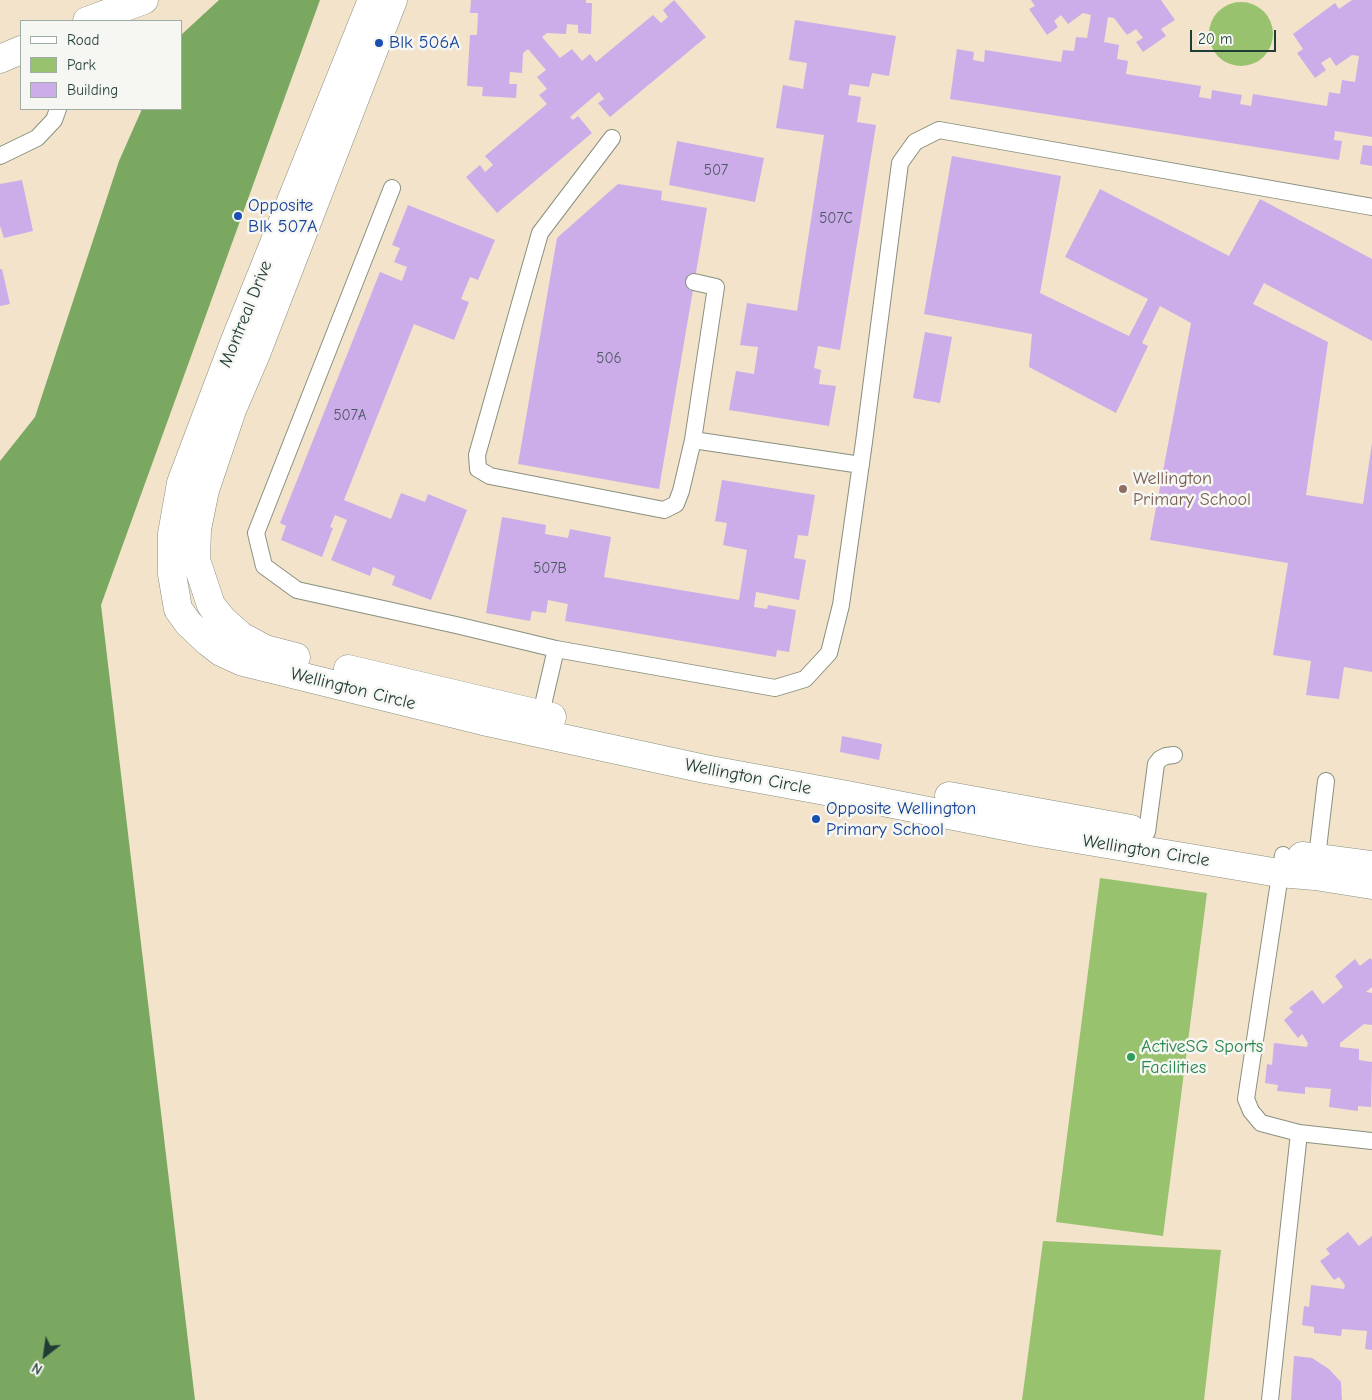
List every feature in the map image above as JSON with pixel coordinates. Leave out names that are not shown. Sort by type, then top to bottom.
[{"type":"street","points":[[91,20],[144,0]]},
{"type":"street","name":"Montreal Drive","points":[[178,609],[172,574],[172,534],[181,483],[234,343],[372,0]]},
{"type":"street","name":"Montreal Drive","points":[[206,592],[196,560],[197,529],[205,490],[232,410],[256,354],[393,0]]},
{"type":"street","points":[[0,59],[20,50]]},
{"type":"street","name":"Wellington Circle","points":[[206,592],[211,605],[222,619],[241,636],[265,649],[484,711]]},
{"type":"street","name":"Wellington Circle","points":[[178,609],[188,623],[208,642],[221,652],[243,662],[539,723],[708,751],[1147,832],[1281,864],[1315,876],[1372,884]]},
{"type":"street","name":"Wellington Circle","points":[[539,723],[705,769],[1035,832],[1281,864],[1317,857],[1372,865]]},
{"type":"lane","points":[[0,156],[37,138],[54,120],[58,110]]},
{"type":"lane","points":[[392,188],[256,533],[264,566],[297,590],[556,649],[775,688],[805,679],[829,653],[842,605],[900,163],[915,142],[939,130],[1372,206]]},
{"type":"lane","points":[[612,138],[540,233],[477,455],[478,469],[490,476],[664,510],[676,504],[693,440],[716,287],[694,282]]},
{"type":"lane","points":[[693,440],[861,465]]},
{"type":"lane","points":[[539,723],[556,649]]},
{"type":"lane","points":[[1147,832],[1156,764],[1166,756],[1174,755]]},
{"type":"lane","points":[[1317,857],[1326,781]]},
{"type":"lane","points":[[1281,864],[1246,1098],[1251,1111],[1261,1122],[1299,1133],[1372,1141]]},
{"type":"lane","points":[[1270,1400],[1299,1133]]},
{"type":"green space","points":[[219,0],[320,0],[101,605],[195,1400],[0,1400],[0,461],[35,417],[119,161],[142,110],[182,110],[182,34]]},
{"type":"green space","points":[[1241,2],[1259,8],[1267,16],[1273,34],[1267,52],[1259,60],[1241,66],[1223,60],[1215,52],[1209,34],[1215,16],[1223,8]]},
{"type":"green space","name":"ActiveSG Sports Facilities","points":[[1100,878],[1207,893],[1163,1236],[1056,1222]]},
{"type":"green space","points":[[1043,1241],[1221,1250],[1204,1400],[1022,1400]]},
{"type":"building","points":[[471,0],[586,0],[586,3],[592,3],[591,34],[578,33],[578,25],[567,24],[566,34],[547,33],[542,37],[560,58],[572,49],[582,61],[590,54],[596,62],[653,15],[661,23],[668,17],[663,10],[674,0],[706,37],[610,117],[598,103],[604,99],[599,92],[570,117],[573,120],[578,116],[592,133],[497,213],[466,177],[480,165],[485,172],[493,165],[485,156],[547,104],[539,95],[547,89],[537,77],[546,70],[528,49],[523,53],[522,73],[510,72],[509,84],[517,84],[516,98],[482,96],[483,87],[467,86],[470,35],[477,35],[478,13],[470,13]]},
{"type":"building","points":[[1031,0],[1161,0],[1175,20],[1161,29],[1166,36],[1143,52],[1136,42],[1143,38],[1136,29],[1127,35],[1114,18],[1108,17],[1104,42],[1119,45],[1117,59],[1128,61],[1126,74],[1201,86],[1199,97],[1211,99],[1212,90],[1242,95],[1240,104],[1251,106],[1253,94],[1327,106],[1329,92],[1340,94],[1342,80],[1355,82],[1359,56],[1352,55],[1336,66],[1330,57],[1321,63],[1326,70],[1315,78],[1297,53],[1303,49],[1293,34],[1335,3],[1339,9],[1352,0],[1372,0],[1372,137],[1335,131],[1334,140],[1342,141],[1339,160],[950,99],[957,49],[974,52],[973,60],[984,62],[985,50],[1061,62],[1063,50],[1074,51],[1076,37],[1087,38],[1091,15],[1083,13],[1068,24],[1061,15],[1054,21],[1058,27],[1047,35],[1029,9],[1035,6]]},
{"type":"building","points":[[795,20],[896,36],[889,76],[872,73],[869,87],[850,84],[848,95],[861,97],[857,122],[876,125],[840,350],[818,346],[814,368],[821,370],[819,384],[836,386],[829,426],[729,410],[736,371],[754,374],[758,347],[740,345],[747,303],[797,311],[824,135],[776,128],[783,85],[803,89],[807,63],[789,60]]},
{"type":"building","points":[[677,141],[764,158],[755,202],[669,185]]},
{"type":"building","points":[[1363,145],[1372,146],[1372,166],[1360,164]]},
{"type":"building","points":[[952,156],[1061,176],[1040,293],[1129,336],[1148,299],[1065,257],[1100,189],[1229,256],[1260,199],[1372,259],[1372,341],[1264,283],[1253,304],[1328,342],[1306,495],[1363,504],[1372,443],[1372,672],[1344,667],[1339,699],[1306,695],[1311,661],[1273,655],[1288,563],[1150,540],[1191,323],[1160,306],[1142,343],[1148,346],[1116,413],[1029,367],[1032,334],[924,314]]},
{"type":"building","points":[[22,180],[33,231],[4,238],[0,226],[0,184]]},
{"type":"building","points":[[618,184],[662,191],[661,200],[707,208],[659,489],[518,464],[557,238]]},
{"type":"building","points":[[408,205],[495,240],[478,280],[470,277],[461,299],[469,302],[454,340],[414,324],[344,500],[391,519],[401,493],[425,502],[428,494],[467,510],[431,600],[392,585],[395,576],[373,567],[370,576],[331,560],[347,520],[335,515],[330,527],[333,528],[322,557],[281,540],[286,526],[280,523],[380,272],[402,281],[407,267],[394,262],[400,248],[392,245]]},
{"type":"building","points":[[0,269],[2,269],[10,304],[0,306]]},
{"type":"building","points":[[925,332],[952,337],[940,403],[913,398]]},
{"type":"building","points":[[722,480],[815,495],[808,536],[798,535],[794,558],[806,560],[799,600],[756,592],[754,607],[767,609],[768,605],[796,610],[789,652],[777,650],[776,657],[565,621],[568,604],[548,600],[546,613],[532,611],[530,621],[486,613],[502,517],[546,525],[545,534],[568,538],[570,529],[611,537],[604,577],[739,600],[747,550],[723,545],[727,523],[715,521]]},
{"type":"building","points":[[842,736],[882,744],[879,760],[840,752]]},
{"type":"building","points":[[1370,958],[1372,960],[1372,987],[1366,992],[1372,993],[1372,1025],[1364,1024],[1340,1043],[1340,1047],[1359,1049],[1359,1060],[1372,1062],[1371,1107],[1358,1106],[1358,1111],[1329,1107],[1331,1089],[1305,1087],[1305,1094],[1277,1091],[1278,1085],[1265,1083],[1267,1064],[1272,1065],[1274,1043],[1307,1047],[1308,1043],[1302,1034],[1298,1038],[1284,1020],[1293,1012],[1289,1008],[1312,990],[1323,1004],[1343,987],[1335,976],[1355,959],[1360,966]]},
{"type":"building","points":[[1348,1232],[1359,1246],[1372,1236],[1372,1350],[1365,1349],[1367,1331],[1342,1329],[1341,1336],[1314,1333],[1314,1327],[1302,1325],[1304,1306],[1309,1307],[1311,1285],[1344,1289],[1345,1285],[1339,1277],[1334,1280],[1320,1261],[1330,1254],[1326,1249]]},
{"type":"building","points":[[1294,1356],[1312,1358],[1329,1369],[1341,1382],[1342,1400],[1291,1400]]},
{"type":"place","name":"Blk 506A","points":[[379,43]]},
{"type":"place","name":"Opposite Blk 507A","points":[[238,216]]},
{"type":"place","name":"Wellington Primary School","points":[[1123,489]]},
{"type":"place","name":"Opposite Wellington Primary School","points":[[816,819]]},
{"type":"place","name":"ActiveSG Sports Facilities","points":[[1131,1057]]}]
